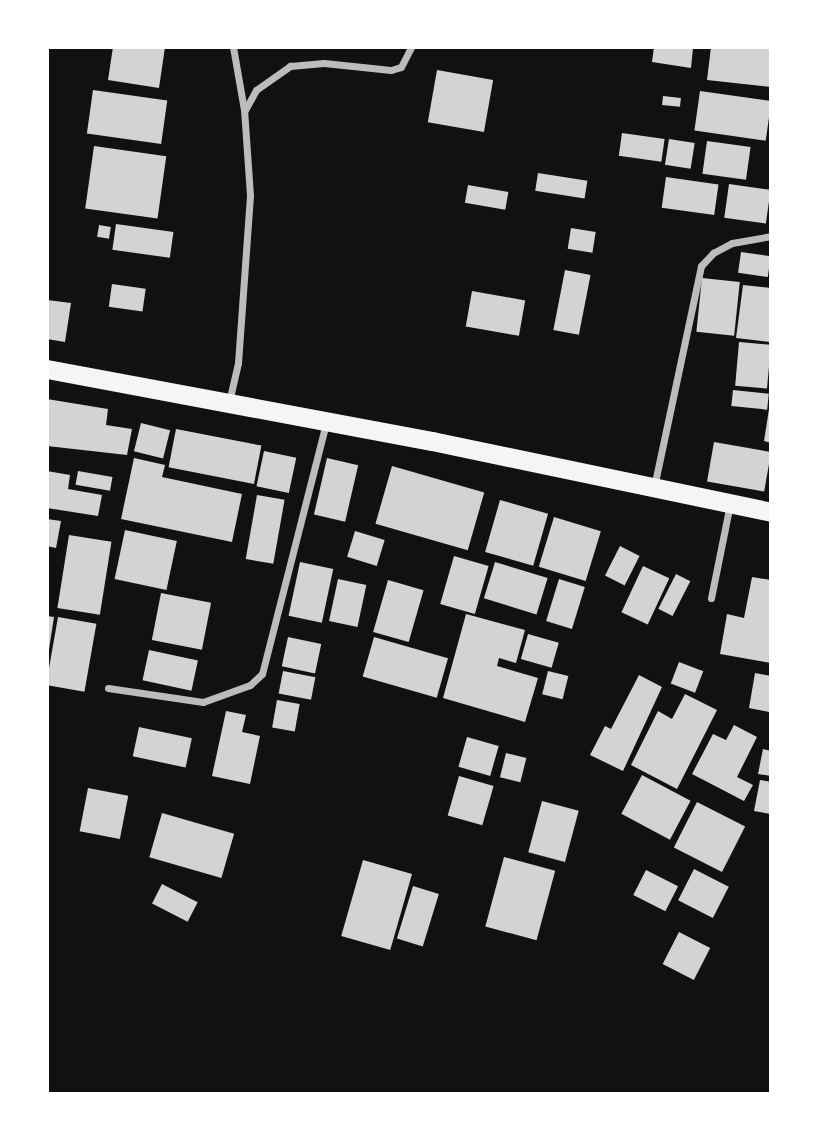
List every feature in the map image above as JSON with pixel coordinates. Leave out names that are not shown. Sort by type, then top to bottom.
[{"type":"highway","points":[[47,369],[771,512]]},
{"type":"street","points":[[229,403],[238,363],[248,243],[244,110],[233,47]]},
{"type":"street","points":[[244,110],[256,90],[290,66],[324,63],[391,70],[401,67],[411,47]]},
{"type":"street","points":[[654,488],[701,266],[713,253],[732,243],[771,236]]},
{"type":"street","points":[[108,688],[202,702],[250,685],[262,674],[326,422]]},
{"type":"street","points":[[711,598],[731,503]]},
{"type":"building","points":[[113,47],[165,47],[159,88],[108,80]]},
{"type":"building","points":[[654,47],[693,48],[691,68],[652,62]]},
{"type":"building","points":[[711,47],[771,47],[771,87],[707,80]]},
{"type":"building","points":[[437,70],[493,80],[484,132],[428,122]]},
{"type":"building","points":[[93,90],[167,100],[161,144],[87,134]]},
{"type":"building","points":[[700,91],[771,101],[766,141],[694,131]]},
{"type":"building","points":[[663,96],[681,98],[680,107],[662,105]]},
{"type":"building","points":[[622,133],[665,139],[661,162],[619,156]]},
{"type":"building","points":[[669,139],[695,143],[691,169],[665,165]]},
{"type":"building","points":[[707,141],[751,147],[746,180],[702,174]]},
{"type":"building","points":[[94,146],[166,156],[158,219],[85,208]]},
{"type":"building","points":[[538,173],[587,181],[585,199],[535,191]]},
{"type":"building","points":[[666,177],[718,184],[714,215],[662,208]]},
{"type":"building","points":[[729,184],[771,190],[766,224],[724,218]]},
{"type":"building","points":[[468,185],[508,192],[505,210],[465,203]]},
{"type":"building","points":[[116,224],[173,232],[170,258],[112,250]]},
{"type":"building","points":[[99,225],[111,227],[109,239],[97,237]]},
{"type":"building","points":[[571,228],[596,232],[592,253],[568,249]]},
{"type":"building","points":[[741,252],[771,256],[768,277],[738,273]]},
{"type":"building","points":[[565,270],[591,275],[579,335],[553,330]]},
{"type":"building","points":[[702,278],[740,282],[734,336],[696,332]]},
{"type":"building","points":[[112,284],[146,289],[142,312],[109,307]]},
{"type":"building","points":[[743,285],[771,288],[770,342],[736,338]]},
{"type":"building","points":[[472,291],[525,300],[519,336],[466,326]]},
{"type":"building","points":[[47,300],[71,303],[65,342],[47,339]]},
{"type":"building","points":[[739,342],[771,345],[767,389],[735,386]]},
{"type":"building","points":[[733,390],[769,394],[767,410],[731,406]]},
{"type":"building","points":[[47,399],[108,409],[106,425],[132,429],[127,455],[47,446]]},
{"type":"building","points":[[769,409],[771,410],[771,443],[764,441]]},
{"type":"building","points":[[141,423],[170,430],[163,458],[134,451]]},
{"type":"building","points":[[176,429],[261,446],[254,484],[169,467]]},
{"type":"building","points":[[714,442],[771,452],[764,491],[707,481]]},
{"type":"building","points":[[264,451],[296,458],[289,493],[257,486]]},
{"type":"building","points":[[134,458],[165,465],[162,477],[242,494],[232,542],[121,519]]},
{"type":"building","points":[[327,458],[358,465],[345,522],[314,515]]},
{"type":"building","points":[[392,466],[484,492],[468,550],[375,524]]},
{"type":"building","points":[[47,471],[70,475],[68,489],[102,495],[98,516],[47,508]]},
{"type":"building","points":[[78,471],[112,477],[110,491],[76,485]]},
{"type":"building","points":[[257,495],[285,500],[273,564],[246,559]]},
{"type":"building","points":[[500,500],[548,514],[533,566],[485,552]]},
{"type":"building","points":[[554,517],[601,531],[586,581],[539,567]]},
{"type":"building","points":[[47,519],[61,521],[56,548],[47,546]]},
{"type":"building","points":[[125,530],[177,541],[166,590],[115,579]]},
{"type":"building","points":[[355,531],[385,540],[377,566],[347,557]]},
{"type":"building","points":[[69,535],[111,542],[100,615],[57,608]]},
{"type":"building","points":[[620,546],[640,556],[625,585],[605,575]]},
{"type":"building","points":[[454,556],[489,566],[475,614],[440,604]]},
{"type":"building","points":[[300,562],[333,569],[322,623],[289,616]]},
{"type":"building","points":[[495,562],[548,578],[536,614],[484,598]]},
{"type":"building","points":[[643,566],[669,578],[648,624],[621,612]]},
{"type":"building","points":[[676,574],[690,581],[673,616],[658,609]]},
{"type":"building","points":[[752,577],[771,580],[771,663],[720,654],[727,614],[744,618]]},
{"type":"building","points":[[338,579],[366,585],[357,627],[329,621]]},
{"type":"building","points":[[559,579],[585,587],[572,629],[546,621]]},
{"type":"building","points":[[388,580],[424,590],[409,642],[373,632]]},
{"type":"building","points":[[161,593],[211,603],[202,650],[152,640]]},
{"type":"building","points":[[466,614],[525,630],[516,663],[499,658],[497,666],[538,678],[525,722],[443,698]]},
{"type":"building","points":[[47,616],[54,617],[49,649],[47,649]]},
{"type":"building","points":[[58,617],[96,624],[84,692],[47,685]]},
{"type":"building","points":[[528,634],[559,643],[552,668],[521,659]]},
{"type":"building","points":[[288,637],[321,644],[315,673],[282,666]]},
{"type":"building","points":[[374,637],[448,658],[437,698],[363,676]]},
{"type":"building","points":[[149,650],[198,660],[191,691],[143,680]]},
{"type":"building","points":[[679,662],[703,671],[695,693],[671,683]]},
{"type":"building","points":[[283,671],[315,677],[311,700],[279,694]]},
{"type":"building","points":[[548,671],[568,676],[563,699],[542,694]]},
{"type":"building","points":[[755,673],[771,676],[769,712],[749,708]]},
{"type":"building","points":[[639,675],[662,687],[623,771],[590,755],[605,726],[611,729]]},
{"type":"building","points":[[685,694],[717,710],[677,789],[631,765],[658,711],[672,719]]},
{"type":"building","points":[[277,700],[300,704],[295,732],[272,728]]},
{"type":"building","points":[[226,711],[246,715],[242,732],[260,736],[250,784],[212,776]]},
{"type":"building","points":[[734,725],[757,737],[737,777],[753,785],[744,801],[692,774],[713,734],[726,740]]},
{"type":"building","points":[[139,727],[192,738],[186,768],[133,756]]},
{"type":"building","points":[[467,737],[499,746],[490,776],[458,767]]},
{"type":"building","points":[[763,749],[771,751],[771,776],[758,774]]},
{"type":"building","points":[[506,753],[526,758],[520,782],[500,777]]},
{"type":"building","points":[[642,775],[691,801],[670,840],[621,814]]},
{"type":"building","points":[[459,776],[494,786],[482,825],[448,815]]},
{"type":"building","points":[[760,780],[771,782],[771,814],[754,811]]},
{"type":"building","points":[[88,788],[128,796],[120,839],[80,831]]},
{"type":"building","points":[[542,801],[579,811],[565,862],[528,852]]},
{"type":"building","points":[[697,802],[745,827],[722,872],[674,847]]},
{"type":"building","points":[[162,813],[234,834],[221,878],[149,857]]},
{"type":"building","points":[[504,857],[555,871],[537,940],[485,927]]},
{"type":"building","points":[[363,860],[412,874],[390,950],[341,936]]},
{"type":"building","points":[[694,869],[729,887],[713,918],[678,900]]},
{"type":"building","points":[[646,870],[678,886],[665,911],[633,895]]},
{"type":"building","points":[[162,884],[198,902],[188,922],[152,904]]},
{"type":"building","points":[[413,886],[439,894],[423,946],[397,939]]},
{"type":"building","points":[[679,932],[710,948],[694,980],[663,964]]}]
